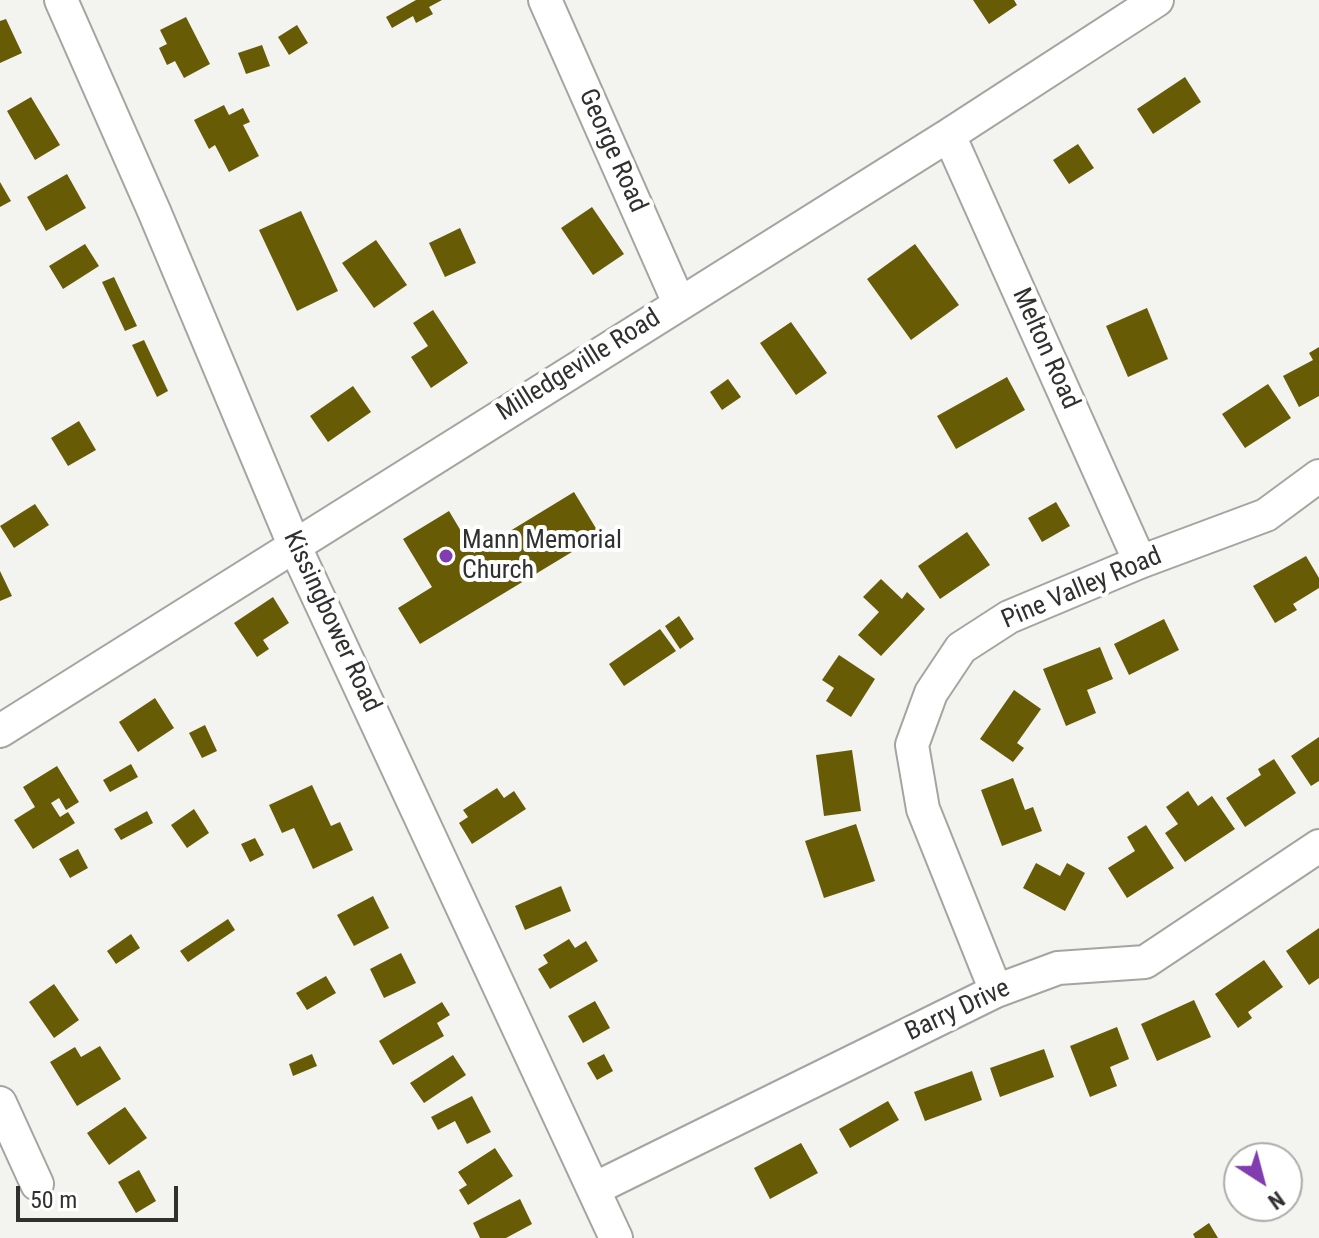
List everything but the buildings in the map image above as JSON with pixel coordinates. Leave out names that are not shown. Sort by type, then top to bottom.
[{"type":"street","name":"Kissingbower Road","points":[[61,0],[154,211],[295,547],[616,1238]]},
{"type":"street","name":"George Road","points":[[545,0],[679,303]]},
{"type":"street","name":"Milledgeville Road","points":[[0,731],[949,135],[1116,11],[1157,0]]},
{"type":"street","name":"Melton Road","points":[[949,135],[1140,562]]},
{"type":"street","name":"Pine Valley Road","points":[[996,991],[923,809],[912,745],[931,693],[961,648],[1009,617],[1140,562],[1266,515],[1319,476]]},
{"type":"street","name":"Barry Drive","points":[[594,1189],[996,991],[1058,968],[1145,962],[1319,846]]},
{"type":"street","points":[[0,1103],[37,1184]]},
{"type":"place","name":"Mann Memorial Church","points":[[446,556]]}]
